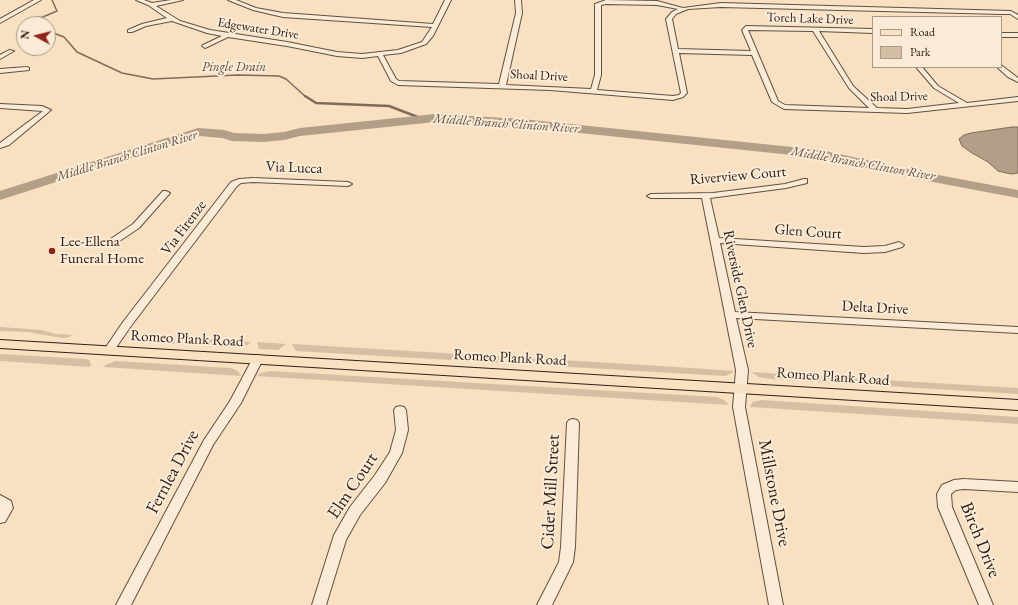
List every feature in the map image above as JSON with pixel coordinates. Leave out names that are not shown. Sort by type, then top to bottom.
[{"type":"main road","name":"Romeo Plank Road","points":[[0,344],[1018,405]]},
{"type":"street","points":[[0,21],[38,0]]},
{"type":"street","name":"Edgewater Drive","points":[[139,0],[151,5],[172,19],[197,29],[226,36],[287,44],[343,55],[380,55],[399,52],[420,45],[428,38],[448,0]]},
{"type":"street","points":[[151,5],[180,0]]},
{"type":"street","points":[[231,0],[255,9],[283,15],[435,26]]},
{"type":"street","points":[[502,87],[519,13],[518,0]]},
{"type":"street","points":[[593,92],[598,75],[597,5],[600,3],[661,4],[683,9]]},
{"type":"street","points":[[845,3],[849,8]]},
{"type":"street","points":[[754,53],[676,51],[669,19],[674,13],[683,9],[715,5],[1011,13],[1018,17]]},
{"type":"street","points":[[0,15],[11,15]]},
{"type":"street","points":[[130,31],[144,25],[172,19]]},
{"type":"street","name":"Torch Lake Drive","points":[[754,53],[745,30],[746,28],[872,31]]},
{"type":"street","points":[[815,30],[851,87],[875,110]]},
{"type":"street","points":[[1002,35],[1018,35]]},
{"type":"street","points":[[205,46],[226,36]]},
{"type":"street","points":[[0,57],[11,51]]},
{"type":"street","name":"Shoal Drive","points":[[380,55],[392,80],[396,82],[550,88],[646,97],[681,96],[684,93],[676,51]]},
{"type":"street","name":"Shoal Drive","points":[[754,53],[775,102],[780,106],[914,111],[1018,99]]},
{"type":"street","points":[[920,68],[940,90],[966,105]]},
{"type":"street","points":[[1001,68],[1010,76],[1018,80]]},
{"type":"street","points":[[0,71],[27,69]]},
{"type":"street","points":[[0,106],[48,109],[46,113],[0,146]]},
{"type":"street","name":"Via Lucca","points":[[239,181],[348,184]]},
{"type":"street","name":"Via Firenze","points":[[109,350],[127,324],[230,189],[239,181]]},
{"type":"street","name":"Riverview Court","points":[[650,196],[706,196],[786,186],[804,182]]},
{"type":"street","points":[[112,242],[136,226],[166,193]]},
{"type":"street","name":"Riverside Glen Drive","points":[[706,196],[742,370],[740,388]]},
{"type":"street","name":"Glen Court","points":[[715,240],[864,250],[885,249],[899,245]]},
{"type":"street","name":"Delta Drive","points":[[730,315],[1018,330]]},
{"type":"street","name":"Fernlea Drive","points":[[123,605],[208,443],[235,403],[258,359]]},
{"type":"street","name":"Millstone Drive","points":[[740,388],[740,407],[776,605]]},
{"type":"street","name":"Elm Court","points":[[319,605],[339,539],[355,511],[387,470],[396,453],[402,430],[400,410]]},
{"type":"street","name":"Cider Mill Street","points":[[544,605],[566,562],[568,547],[573,423]]},
{"type":"street","name":"Birch Drive","points":[[986,605],[945,507],[944,494],[947,489],[954,485],[964,484],[1018,487]]},
{"type":"street","points":[[0,500],[6,504],[6,508],[0,518]]},
{"type":"green space","points":[[0,327],[41,330],[55,334],[73,335],[62,338],[28,332],[0,331]]},
{"type":"green space","points":[[153,339],[184,342],[207,339],[251,342],[243,348],[157,343]]},
{"type":"green space","points":[[257,342],[286,344],[278,350],[259,349]]},
{"type":"green space","points":[[292,344],[734,371],[724,376],[296,351]]},
{"type":"green space","points":[[0,354],[86,359],[89,360],[91,364],[90,367],[0,361]]},
{"type":"green space","points":[[116,361],[231,368],[238,371],[241,376],[103,367]]},
{"type":"green space","points":[[270,371],[717,397],[724,400],[729,405],[256,376]]},
{"type":"green space","points":[[751,372],[1018,388],[1018,394],[770,379],[759,377]]},
{"type":"green space","points":[[762,400],[1018,417],[1018,424],[750,407],[753,402]]},
{"type":"shaded area","points":[[1018,127],[1018,173],[1011,174],[998,171],[988,162],[962,146],[959,139],[964,135],[971,133]]},
{"type":"waterway","name":"Pingle Drain","points":[[45,16],[57,11],[52,0]]},
{"type":"waterway","name":"Pingle Drain","points":[[56,34],[64,37],[77,52],[122,73],[153,79],[238,75],[279,76],[286,79],[306,97]]},
{"type":"waterway","name":"Pingle Drain","points":[[305,96],[316,103],[389,106],[423,119]]},
{"type":"waterway","name":"Middle Branch Clinton River","points":[[0,196],[198,132],[224,134],[232,137],[264,138],[284,136],[300,132],[435,118],[522,123],[821,154],[917,175],[1018,194]]},
{"type":"place","name":"Lee-Ellena Funeral Home","points":[[52,251]]}]
